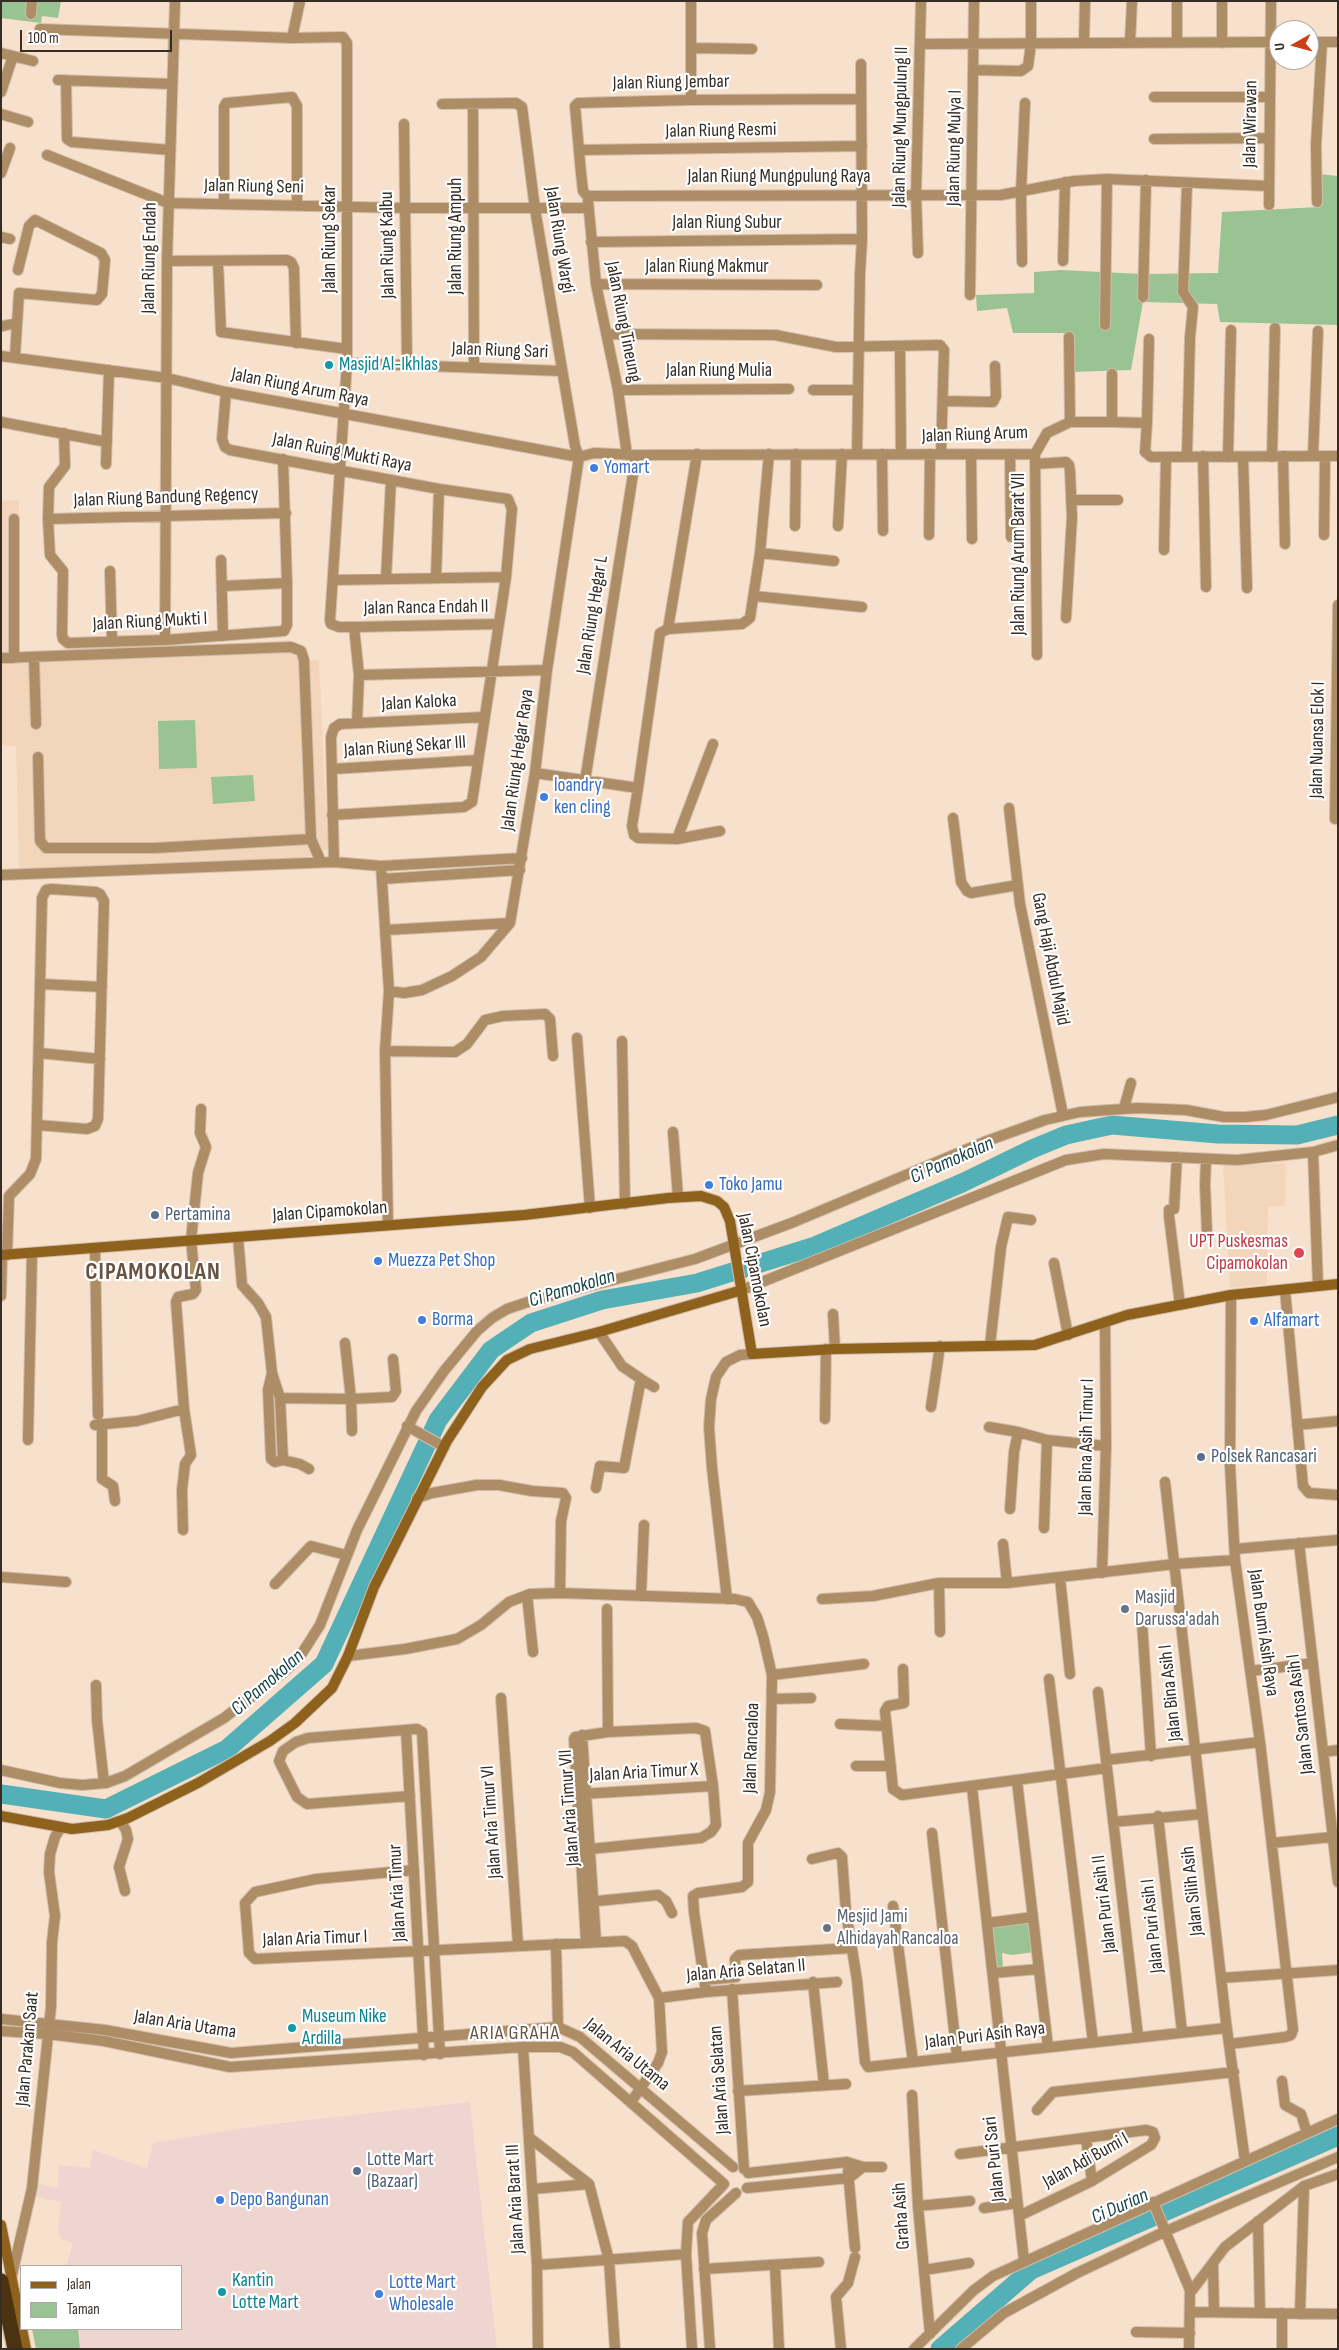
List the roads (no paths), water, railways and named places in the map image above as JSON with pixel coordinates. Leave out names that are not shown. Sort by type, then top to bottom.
[{"type":"highway","points":[[6,2278],[14,2349]]},
{"type":"street","points":[[31,14],[32,1]]},
{"type":"street","name":"Jalan Riung Endah","points":[[165,640],[167,261],[175,1]]},
{"type":"street","points":[[292,38],[300,1]]},
{"type":"street","points":[[691,1],[692,100]]},
{"type":"street","name":"Jalan Riung Mungpulung II","points":[[918,253],[916,195],[920,1]]},
{"type":"street","name":"Jalan Riung Mulya I","points":[[970,294],[974,1]]},
{"type":"street","points":[[973,70],[1021,71],[1028,66],[1031,1]]},
{"type":"street","points":[[1084,43],[1085,1]]},
{"type":"street","points":[[1130,43],[1132,1]]},
{"type":"street","points":[[1177,1],[1177,43]]},
{"type":"street","points":[[1222,1],[1222,43]]},
{"type":"street","name":"Jalan Wirawan","points":[[1271,1],[1272,20]]},
{"type":"street","name":"Jalan Riung Sekar","points":[[40,29],[292,38],[343,37],[347,43],[346,414],[340,470],[331,624],[338,627],[354,627]]},
{"type":"street","points":[[920,44],[1269,42]]},
{"type":"street","points":[[1317,202],[1316,145],[1322,42],[1338,42]]},
{"type":"street","points":[[692,48],[752,49]]},
{"type":"street","points":[[1,53],[33,62]]},
{"type":"street","points":[[1,92],[13,56]]},
{"type":"street","points":[[857,454],[858,345],[862,239],[860,64]]},
{"type":"street","name":"Jalan Wirawan","points":[[1269,205],[1269,97],[1271,70]]},
{"type":"street","points":[[170,150],[72,142],[66,134],[62,80],[172,84]]},
{"type":"street","points":[[1154,97],[1269,97]]},
{"type":"street","points":[[224,204],[224,107],[226,103],[292,98],[297,106],[297,206]]},
{"type":"street","name":"Jalan Riung Jembar","points":[[587,196],[583,191],[579,150],[575,106],[578,103],[861,99]]},
{"type":"street","name":"Jalan Riung Wargi","points":[[442,104],[516,103],[522,107],[535,209],[575,446],[579,457]]},
{"type":"street","points":[[1022,262],[1021,192],[1025,103]]},
{"type":"street","name":"Jalan Riung Ampuh","points":[[473,104],[474,368]]},
{"type":"street","points":[[1,114],[28,122]]},
{"type":"street","name":"Jalan Riung Kalbu","points":[[404,124],[407,365]]},
{"type":"street","points":[[1154,139],[1269,138]]},
{"type":"street","name":"Jalan Riung Resmi","points":[[579,150],[862,146]]},
{"type":"street","points":[[1,173],[10,148]]},
{"type":"street","name":"Jalan Riung Seni","points":[[47,155],[168,203],[348,208],[588,208]]},
{"type":"street","points":[[1105,325],[1107,179]]},
{"type":"street","name":"Jalan Riung Mungpulung Raya","points":[[587,196],[972,195],[1021,192],[1065,182],[1107,179],[1187,184],[1268,186]]},
{"type":"street","points":[[1143,297],[1146,180]]},
{"type":"street","points":[[1063,262],[1065,182]]},
{"type":"street","points":[[1187,184],[1183,292],[1192,307],[1188,456]]},
{"type":"street","name":"Jalan Riung Tineung","points":[[587,196],[596,284],[610,334],[618,390],[631,455]]},
{"type":"street","points":[[6,355],[16,323],[17,296],[22,292],[96,300],[101,297],[105,260],[101,253],[36,220],[28,226],[18,270]]},
{"type":"street","name":"Jalan Riung Subur","points":[[592,242],[862,239]]},
{"type":"street","points":[[167,261],[287,260],[291,262],[294,268],[296,343]]},
{"type":"street","points":[[218,262],[221,332],[347,349]]},
{"type":"street","name":"Jalan Riung Makmur","points":[[596,284],[817,285]]},
{"type":"street","points":[[2,328],[16,323]]},
{"type":"street","points":[[1272,457],[1275,328]]},
{"type":"street","points":[[1228,457],[1231,330]]},
{"type":"street","points":[[1313,456],[1318,331]]},
{"type":"street","points":[[610,334],[775,334],[836,347],[858,345],[943,346],[941,454]]},
{"type":"street","points":[[1069,337],[1070,422]]},
{"type":"street","points":[[1149,339],[1148,423],[1145,452],[1151,456],[1338,456]]},
{"type":"street","points":[[900,346],[901,454]]},
{"type":"street","name":"Jalan Riung Arum Raya","points":[[6,355],[167,378],[226,392],[579,457]]},
{"type":"street","name":"Jalan Riung Sari","points":[[347,363],[562,370]]},
{"type":"street","points":[[943,400],[993,402],[996,396],[995,366]]},
{"type":"street","points":[[106,464],[109,370]]},
{"type":"street","points":[[1112,374],[1112,422]]},
{"type":"street","name":"Jalan Riung Mulia","points":[[618,390],[789,389]]},
{"type":"street","points":[[813,390],[858,390]]},
{"type":"street","name":"Jalan Ruing Mukti Raya","points":[[226,392],[222,440],[225,447],[230,450],[439,489],[508,498],[512,509],[506,577]]},
{"type":"street","points":[[1,422],[107,442]]},
{"type":"street","name":"Jalan Riung Arum","points":[[579,457],[594,453],[631,455],[1010,454],[1035,459],[1047,433],[1070,422],[1148,423]]},
{"type":"street","name":"Jalan Riung Mukti I","points":[[64,433],[65,466],[49,488],[48,519],[50,555],[63,571],[63,639],[68,643],[165,640],[284,631],[287,625],[287,583],[283,459]]},
{"type":"street","points":[[668,629],[697,454]]},
{"type":"street","points":[[720,831],[677,839],[638,838],[634,834],[632,826],[660,633],[668,629],[742,624],[750,618],[760,553],[769,454]]},
{"type":"street","points":[[795,526],[796,454]]},
{"type":"street","points":[[838,526],[842,454]]},
{"type":"street","points":[[882,454],[883,531]]},
{"type":"street","points":[[929,535],[930,454]]},
{"type":"street","points":[[971,454],[972,539]]},
{"type":"street","points":[[1010,454],[1011,537]]},
{"type":"street","name":"Jalan Riung Hegar L","points":[[585,781],[631,455]]},
{"type":"street","points":[[1203,456],[1206,587]]},
{"type":"street","points":[[1283,456],[1286,544]]},
{"type":"street","name":"Jalan Riung Hegar Raya","points":[[389,991],[404,993],[422,990],[452,976],[481,957],[510,923],[535,773],[547,670],[579,457]]},
{"type":"street","points":[[1164,550],[1166,457]]},
{"type":"street","points":[[1243,457],[1247,588]]},
{"type":"street","points":[[1324,535],[1325,457]]},
{"type":"street","points":[[1035,459],[1061,462],[1069,465],[1071,500],[1066,618]]},
{"type":"street","name":"Jalan Riung Arum Barat VII","points":[[1035,459],[1036,655]]},
{"type":"street","points":[[386,579],[391,480]]},
{"type":"street","points":[[436,578],[439,489]]},
{"type":"street","points":[[1071,500],[1118,500]]},
{"type":"street","name":"Jalan Riung Bandung Regency","points":[[48,519],[286,512]]},
{"type":"street","points":[[14,519],[14,658]]},
{"type":"street","points":[[760,553],[834,561]]},
{"type":"street","points":[[221,560],[223,636]]},
{"type":"street","points":[[110,571],[112,642]]},
{"type":"street","points":[[332,816],[464,807],[472,802],[506,577],[334,580]]},
{"type":"street","points":[[223,586],[287,583]]},
{"type":"street","points":[[754,596],[862,607]]},
{"type":"street","name":"Jalan Nuansa Elok I","points":[[1335,819],[1338,605]]},
{"type":"street","name":"Jalan Ranca Endah II","points":[[354,627],[499,624]]},
{"type":"street","points":[[354,627],[359,675],[357,723]]},
{"type":"street","points":[[1,658],[34,659],[291,647],[300,651],[304,660],[311,839],[321,862]]},
{"type":"street","points":[[34,659],[36,724]]},
{"type":"street","points":[[359,675],[547,670]]},
{"type":"street","name":"Jalan Kaloka","points":[[333,769],[331,737],[334,728],[340,724],[484,717]]},
{"type":"street","points":[[677,839],[713,744]]},
{"type":"street","points":[[38,757],[40,841],[46,848],[155,848],[311,839]]},
{"type":"street","name":"Jalan Riung Sekar III","points":[[333,769],[478,760]]},
{"type":"street","points":[[333,769],[332,816],[334,862]]},
{"type":"street","points":[[535,773],[638,788]]},
{"type":"street","name":"Gang Haji Abdul Majid","points":[[1009,808],[1018,885],[1063,1115]]},
{"type":"street","points":[[953,818],[961,882],[967,891],[971,893],[1018,885]]},
{"type":"street","points":[[1,874],[321,862],[381,866],[522,858]]},
{"type":"street","points":[[381,866],[389,991],[384,1051],[388,1225]]},
{"type":"street","points":[[382,879],[520,870]]},
{"type":"street","points":[[1,1296],[9,1196],[33,1167],[36,1159],[43,894],[46,890],[52,889],[93,891],[100,894],[104,901],[98,1119],[95,1126],[87,1129],[37,1125]]},
{"type":"street","points":[[386,930],[510,923]]},
{"type":"street","points":[[41,984],[102,987]]},
{"type":"street","points":[[384,1051],[455,1052],[467,1044],[485,1020],[503,1016],[545,1014],[550,1019],[553,1056]]},
{"type":"street","points":[[577,1038],[590,1208]]},
{"type":"street","points":[[622,1041],[625,1204]]},
{"type":"street","points":[[39,1053],[100,1059]]},
{"type":"street","points":[[1124,1108],[1131,1083]]},
{"type":"street","points":[[1,1770],[60,1783],[82,1785],[104,1783],[126,1776],[224,1718],[285,1671],[299,1658],[320,1625],[346,1555],[432,1387],[464,1346],[492,1318],[507,1309],[531,1301],[649,1272],[735,1248],[984,1142],[1063,1115],[1124,1108],[1186,1110],[1224,1117],[1246,1117],[1266,1115],[1338,1097]]},
{"type":"street","points":[[183,1530],[182,1490],[185,1464],[191,1455],[184,1409],[176,1302],[178,1297],[193,1294],[196,1290],[191,1240],[198,1173],[206,1147],[200,1133],[201,1109]]},
{"type":"street","points":[[673,1132],[678,1197]]},
{"type":"street","points":[[1,1816],[61,1827],[91,1828],[120,1821],[198,1783],[270,1741],[295,1723],[332,1688],[348,1656],[374,1587],[440,1445],[482,1387],[507,1360],[530,1349],[599,1332],[741,1285],[1066,1160],[1104,1154],[1237,1160],[1313,1152],[1338,1145]]},
{"type":"street","points":[[1313,1152],[1318,1286]]},
{"type":"street","points":[[1177,1157],[1174,1209],[1169,1210],[1169,1216],[1180,1305]]},
{"type":"street","points":[[1196,1240],[1203,1238],[1207,1234],[1206,1160]]},
{"type":"street","name":"Jalan Cipamokolan","points":[[4,1255],[590,1208],[701,1196],[717,1201],[727,1214],[735,1248],[752,1354],[831,1349],[1036,1345],[1127,1315],[1231,1295],[1338,1284]]},
{"type":"street","points":[[990,1345],[1002,1247],[1008,1216],[1031,1220]]},
{"type":"street","points":[[238,1237],[242,1285],[258,1303],[266,1317],[272,1373],[280,1398],[283,1460]]},
{"type":"street","points":[[95,1248],[102,1476],[105,1481],[114,1486],[115,1501]]},
{"type":"street","points":[[28,1440],[32,1252]]},
{"type":"street","points":[[1054,1263],[1068,1335]]},
{"type":"street","points":[[1285,1290],[1303,1486],[1310,1493],[1338,1495]]},
{"type":"street","name":"Jalan Bumi Asih Raya","points":[[1230,2044],[1291,2035],[1293,2030],[1260,1742],[1235,1555],[1230,1465],[1231,1295]]},
{"type":"street","points":[[825,1419],[833,1314]]},
{"type":"street","name":"Jalan Bina Asih Timur I","points":[[1102,1572],[1106,1446],[1105,1322]]},
{"type":"street","points":[[599,1332],[622,1366],[654,1387]]},
{"type":"street","points":[[344,1343],[351,1399],[352,1431]]},
{"type":"street","points":[[931,1407],[940,1346]]},
{"type":"street","points":[[348,1656],[405,1649],[456,1639],[481,1625],[510,1602],[527,1595],[560,1593],[727,1599],[709,1427],[716,1377],[726,1362],[740,1355],[752,1354]]},
{"type":"street","points":[[280,1398],[351,1399],[394,1395],[396,1391],[393,1359]]},
{"type":"street","points":[[272,1373],[268,1390],[270,1456],[272,1462],[283,1460],[305,1465],[309,1469]]},
{"type":"street","points":[[596,1488],[600,1466],[624,1468],[641,1380]]},
{"type":"street","points":[[99,1421],[137,1421],[184,1409]]},
{"type":"street","points":[[1297,1425],[1338,1421]]},
{"type":"street","points":[[990,1426],[1047,1440],[1106,1446]]},
{"type":"street","points":[[411,1429],[440,1445]]},
{"type":"street","points":[[1010,1509],[1014,1452],[1018,1432]]},
{"type":"street","points":[[1044,1528],[1047,1440]]},
{"type":"street","name":"Jalan Bina Asih I","points":[[1165,1482],[1195,1750]]},
{"type":"street","points":[[417,1498],[432,1493],[478,1485],[499,1485],[532,1491],[563,1493],[566,1498],[561,1521],[560,1593]]},
{"type":"street","points":[[641,1596],[644,1525]]},
{"type":"street","points":[[822,1600],[873,1596],[939,1583],[1007,1583],[1060,1578],[1174,1564],[1298,1543],[1338,1540]]},
{"type":"street","name":"Jalan Santosa Asih I","points":[[1298,1543],[1338,1882]]},
{"type":"street","points":[[1003,1544],[1007,1583]]},
{"type":"street","points":[[275,1584],[312,1546],[346,1555]]},
{"type":"street","points":[[1,1577],[66,1582]]},
{"type":"street","points":[[1060,1578],[1070,1674]]},
{"type":"street","points":[[939,1583],[940,1632]]},
{"type":"street","points":[[527,1595],[533,1652]]},
{"type":"street","name":"Jalan Rancaloa","points":[[706,1992],[693,1896],[698,1893],[742,1887],[748,1882],[748,1843],[766,1810],[770,1792],[772,1675],[763,1636],[752,1606],[742,1600],[727,1599]]},
{"type":"street","points":[[585,1850],[701,1838],[708,1835],[716,1825],[706,1733],[703,1729],[608,1732],[607,1609]]},
{"type":"street","points":[[1142,1622],[1151,1756]]},
{"type":"street","points":[[772,1675],[864,1664]]},
{"type":"street","points":[[1251,1671],[1313,1664]]},
{"type":"street","points":[[903,1668],[905,1700],[903,1704],[886,1707],[886,1726],[893,1789],[898,1794],[1060,1775],[1151,1756],[1260,1742]]},
{"type":"street","points":[[1049,1679],[1093,2042]]},
{"type":"street","points":[[96,1685],[97,1720],[104,1783]]},
{"type":"street","name":"Jalan Puri Asih II","points":[[1098,1692],[1138,2036]]},
{"type":"street","name":"Jalan Aria Timur VI","points":[[501,1698],[518,1944]]},
{"type":"street","points":[[772,1699],[811,1698]]},
{"type":"street","points":[[840,1724],[886,1726]]},
{"type":"street","name":"Jalan Aria Timur","points":[[424,2055],[406,1730],[419,1729],[422,1732],[440,2054]]},
{"type":"street","points":[[406,1730],[308,1738],[296,1742],[283,1751],[280,1761],[297,1797],[307,1804],[410,1796]]},
{"type":"street","name":"Jalan Aria Timur VII","points":[[591,1942],[582,1794],[582,1735],[608,1732]]},
{"type":"street","name":"Jalan Silih Asih","points":[[1195,1750],[1226,2028],[1230,2044],[1245,2161]]},
{"type":"street","points":[[1323,1752],[1338,1750]]},
{"type":"street","points":[[856,1766],[891,1766]]},
{"type":"street","points":[[1017,1781],[1048,2047]]},
{"type":"street","name":"Jalan Aria Timur X","points":[[582,1794],[713,1786]]},
{"type":"street","name":"Jalan Puri Sari","points":[[972,1786],[1024,2261]]},
{"type":"street","points":[[1113,1822],[1158,1816],[1202,1814]]},
{"type":"street","name":"Jalan Puri Asih I","points":[[1158,1816],[1182,2032]]},
{"type":"street","points":[[120,1821],[126,1830],[128,1839],[119,1867],[125,1892]]},
{"type":"street","name":"Jalan Parakan Saat","points":[[6,2278],[32,2188],[48,2029],[55,1916],[50,1863],[52,1845],[61,1827]]},
{"type":"street","points":[[932,1833],[956,2057]]},
{"type":"street","points":[[412,1836],[428,1835]]},
{"type":"street","points":[[1272,1843],[1332,1837]]},
{"type":"street","points":[[705,1980],[736,1977],[736,1959],[739,1955],[851,1948],[844,1899],[842,1857],[835,1854],[812,1859]]},
{"type":"street","name":"Jalan Aria Timur I","points":[[414,1870],[316,1879],[255,1892],[247,1899],[245,1904],[248,1949],[251,1957],[255,1959],[418,1952]]},
{"type":"street","points":[[589,1902],[658,1895],[666,1901],[672,1913]]},
{"type":"street","points":[[893,1906],[913,2062]]},
{"type":"street","points":[[988,1923],[1033,1917]]},
{"type":"street","points":[[418,1952],[518,1944],[556,1944],[619,1940],[629,1943],[659,1998],[662,2052],[660,2060],[631,2102]]},
{"type":"street","points":[[556,1944],[558,2026]]},
{"type":"street","name":"Jalan Puri Asih Raya","points":[[851,1948],[857,1980],[866,2064],[870,2067],[1138,2036],[1226,2028]]},
{"type":"street","points":[[993,1973],[1039,1969]]},
{"type":"street","points":[[1221,1978],[1338,1970]]},
{"type":"street","points":[[813,1982],[824,2085]]},
{"type":"street","name":"Jalan Aria Selatan II","points":[[659,1998],[813,1982],[837,1982]]},
{"type":"street","name":"Jalan Aria Selatan","points":[[732,1990],[738,2091],[746,2171]]},
{"type":"street","name":"Jalan Aria Utama","points":[[1,2019],[230,2067],[524,2047],[560,2047],[568,2049],[724,2184]]},
{"type":"street","name":"Jalan Aria Utama","points":[[1,2031],[48,2029],[105,2030],[230,2053],[558,2026],[580,2037],[733,2167]]},
{"type":"street","points":[[104,2041],[105,2030]]},
{"type":"street","name":"Jalan Aria Barat III","points":[[524,2047],[537,2265],[538,2349]]},
{"type":"street","points":[[230,2053],[230,2067]]},
{"type":"street","points":[[1037,2110],[1053,2092],[1234,2072]]},
{"type":"street","points":[[1282,2081],[1286,2105],[1301,2114],[1307,2133]]},
{"type":"street","points":[[738,2091],[846,2084]]},
{"type":"street","name":"Graha Asih","points":[[912,2094],[918,2206],[930,2334]]},
{"type":"street","points":[[914,2349],[955,2307],[993,2276],[1155,2206],[1245,2161],[1338,2119]]},
{"type":"street","name":"Jalan Adi Bumi I","points":[[1019,2216],[1092,2181],[1153,2143],[1153,2132],[1146,2130],[1086,2139]]},
{"type":"street","points":[[530,2138],[589,2184],[609,2260],[615,2349]]},
{"type":"street","points":[[960,2154],[1086,2139],[1092,2181]]},
{"type":"street","points":[[961,2349],[1004,2313],[1078,2273],[1165,2229],[1338,2157]]},
{"type":"street","points":[[841,2349],[836,2297],[848,2283],[855,2253],[848,2162]]},
{"type":"street","points":[[709,2337],[692,2344],[686,2254],[688,2222],[724,2184],[725,2173],[733,2167],[746,2171],[848,2162],[863,2167],[882,2167]]},
{"type":"street","points":[[710,2349],[702,2233],[706,2220],[736,2193],[747,2188],[849,2178],[863,2167]]},
{"type":"street","points":[[746,2171],[749,2178],[747,2188]]},
{"type":"street","points":[[1190,2293],[1225,2247],[1304,2186],[1338,2174]]},
{"type":"street","points":[[533,2189],[589,2184]]},
{"type":"street","points":[[724,2184],[731,2192],[736,2193]]},
{"type":"street","points":[[1300,2314],[1304,2186]]},
{"type":"street","points":[[918,2206],[970,2201]]},
{"type":"street","points":[[984,2208],[1017,2203]]},
{"type":"street","points":[[1155,2206],[1190,2293],[1189,2349]]},
{"type":"street","points":[[1258,2221],[1260,2312]]},
{"type":"street","points":[[1,2225],[6,2278],[20,2322]]},
{"type":"street","points":[[537,2265],[686,2254]]},
{"type":"street","points":[[704,2269],[819,2262]]},
{"type":"street","points":[[924,2270],[969,2262]]},
{"type":"street","points":[[1213,2264],[1214,2311]]},
{"type":"street","points":[[776,2265],[779,2349]]},
{"type":"street","points":[[1190,2312],[1338,2314]]},
{"type":"street","points":[[1282,2313],[1282,2349]]},
{"type":"street","points":[[22,2330],[26,2349]]},
{"type":"street","points":[[1136,2332],[1190,2333]]},
{"type":"waterway","name":"Ci Pamokolan","points":[[1,1794],[106,1809],[227,1749],[324,1664],[438,1420],[491,1350],[531,1323],[602,1300],[697,1283],[815,1246],[962,1183],[1032,1149],[1066,1135],[1112,1125],[1218,1134],[1297,1135],[1338,1125]]},
{"type":"waterway","name":"Ci Durian","points":[[940,2349],[1031,2270],[1338,2136]]},
{"type":"place","name":"Masjid Al-Ikhlas","points":[[329,365]]},
{"type":"place","name":"Yomart","points":[[594,468]]},
{"type":"place","name":"loandry ken cling","points":[[544,797]]},
{"type":"place","name":"Toko Jamu","points":[[709,1185]]},
{"type":"place","name":"Pertamina","points":[[155,1215]]},
{"type":"place","name":"UPT Puskesmas Cipamokolan","points":[[1299,1253]]},
{"type":"place","name":"Muezza Pet Shop","points":[[378,1261]]},
{"type":"place","name":"Borma","points":[[422,1320]]},
{"type":"place","name":"Alfamart","points":[[1254,1321]]},
{"type":"place","name":"Polsek Rancasari","points":[[1201,1457]]},
{"type":"place","name":"Masjid Darussa'adah","points":[[1125,1609]]},
{"type":"place","name":"Mesjid Jami Alhidayah Rancaloa","points":[[827,1928]]},
{"type":"place","name":"Museum Nike Ardilla","points":[[292,2028]]},
{"type":"place","name":"Lotte Mart (Bazaar)","points":[[357,2171]]},
{"type":"place","name":"Depo Bangunan","points":[[220,2200]]},
{"type":"place","name":"Kantin Lotte Mart","points":[[222,2292]]},
{"type":"place","name":"Lotte Mart Wholesale","points":[[379,2294]]},
{"type":"district","name":"CIPAMOKOLAN","points":[[153,1273]]},
{"type":"district","name":"ARIA GRAHA","points":[[515,2034]]}]
